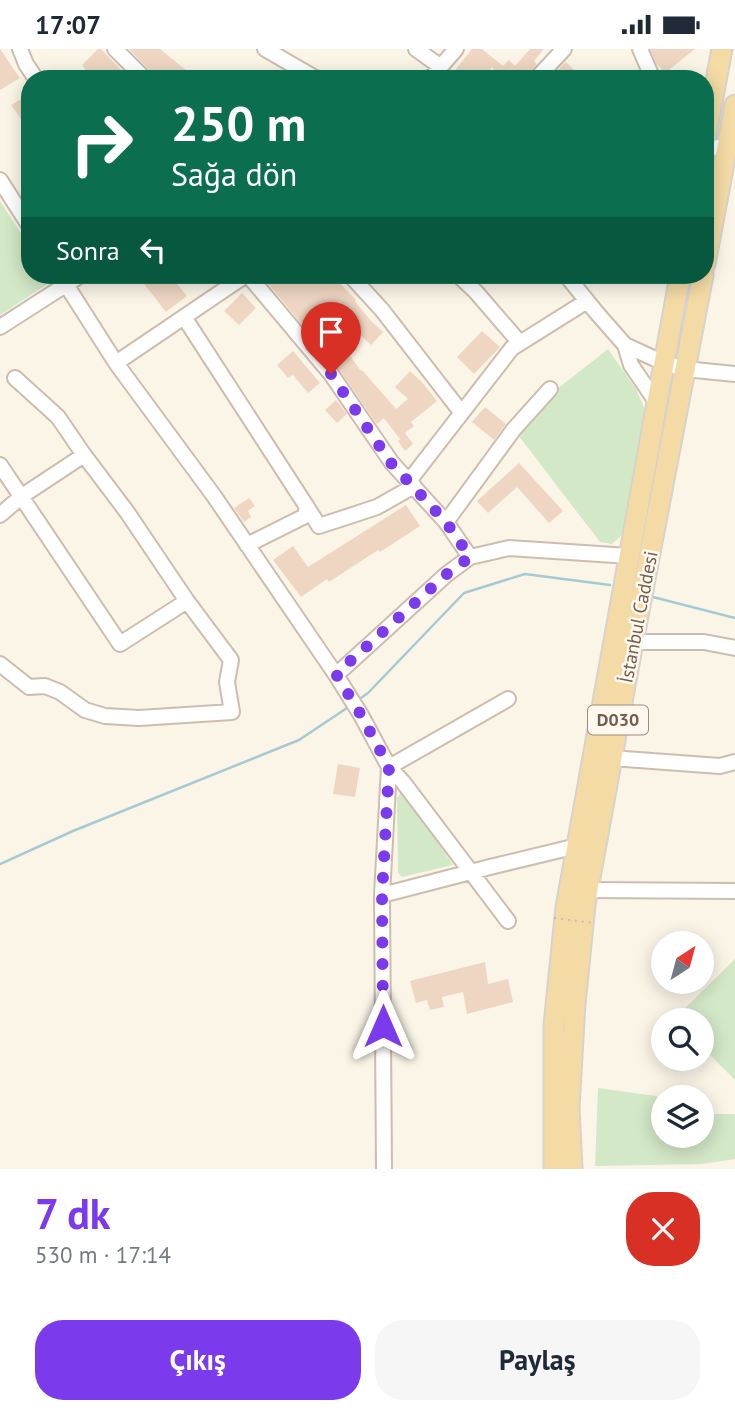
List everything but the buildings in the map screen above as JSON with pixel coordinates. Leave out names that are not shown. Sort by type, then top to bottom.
[{"type":"main road","points":[[714,91],[722,49]]},
{"type":"main road","points":[[714,216],[735,105]]},
{"type":"main road","name":"İstanbul Caddesi","points":[[554,1169],[554,1025],[566,907],[678,284]]},
{"type":"main road","name":"İstanbul Caddesi","points":[[572,1169],[569,1108],[575,1004],[587,890],[701,284]]},
{"type":"street","points":[[20,49],[30,70]]},
{"type":"street","points":[[116,49],[136,70]]},
{"type":"street","points":[[265,49],[301,70]]},
{"type":"street","points":[[416,49],[441,67]]},
{"type":"street","points":[[438,70],[456,49]]},
{"type":"street","points":[[545,70],[564,49]]},
{"type":"street","points":[[640,49],[649,70]]},
{"type":"street","points":[[714,148],[727,146]]},
{"type":"street","points":[[0,180],[21,213]]},
{"type":"street","points":[[0,327],[58,284]]},
{"type":"street","points":[[66,284],[117,363],[214,496],[339,679],[389,767],[508,921]]},
{"type":"street","points":[[117,363],[234,284]]},
{"type":"street","points":[[255,284],[331,374],[391,463],[446,522],[470,557]]},
{"type":"street","points":[[359,284],[383,310],[461,412]]},
{"type":"street","points":[[468,284],[520,343]]},
{"type":"street","points":[[573,284],[625,345],[631,365],[657,403]]},
{"type":"street","points":[[184,317],[319,526],[377,507],[412,484],[461,412],[512,348],[587,301]]},
{"type":"street","points":[[625,345],[664,363],[685,369],[735,374]]},
{"type":"street","points":[[0,664],[29,687],[45,686],[60,692],[85,710],[104,716],[232,712],[228,682],[231,660],[58,417],[15,378]]},
{"type":"street","points":[[446,522],[514,429],[550,389]]},
{"type":"street","points":[[0,515],[22,496],[84,455]]},
{"type":"street","points":[[0,465],[120,644],[187,601]]},
{"type":"street","points":[[247,545],[305,516],[307,507]]},
{"type":"street","points":[[339,679],[447,574],[470,557],[509,548],[629,556]]},
{"type":"street","points":[[632,642],[704,642],[735,648]]},
{"type":"street","points":[[389,767],[508,699]]},
{"type":"street","points":[[611,758],[720,766],[735,762]]},
{"type":"street","points":[[384,1169],[382,895],[389,767]]},
{"type":"street","points":[[382,895],[577,846]]},
{"type":"street","points":[[587,890],[735,891]]},
{"type":"path","points":[[554,918],[594,923]]},
{"type":"green space","points":[[0,201],[21,233],[21,284],[47,284],[0,315]]},
{"type":"green space","points":[[608,349],[636,389],[645,410],[624,533],[612,544],[600,542],[515,431],[547,397]]},
{"type":"green space","points":[[403,792],[453,865],[402,877],[398,873],[397,797]]},
{"type":"green space","points":[[735,959],[735,1080],[714,1059],[714,1008],[685,1008],[699,994],[714,994],[714,980]]},
{"type":"green space","points":[[598,1088],[651,1095],[651,1148],[714,1148],[714,1114],[735,1114],[735,1159],[702,1164],[595,1166]]},
{"type":"waterway","points":[[358,700],[368,693],[464,593],[525,574],[610,585]]},
{"type":"waterway","points":[[653,597],[735,618]]},
{"type":"waterway","points":[[0,864],[73,831],[299,740],[350,706]]},
{"type":"route","points":[[331,374],[391,463],[446,522],[470,557],[447,574],[336,674],[389,767],[382,895],[383,1026]]}]
